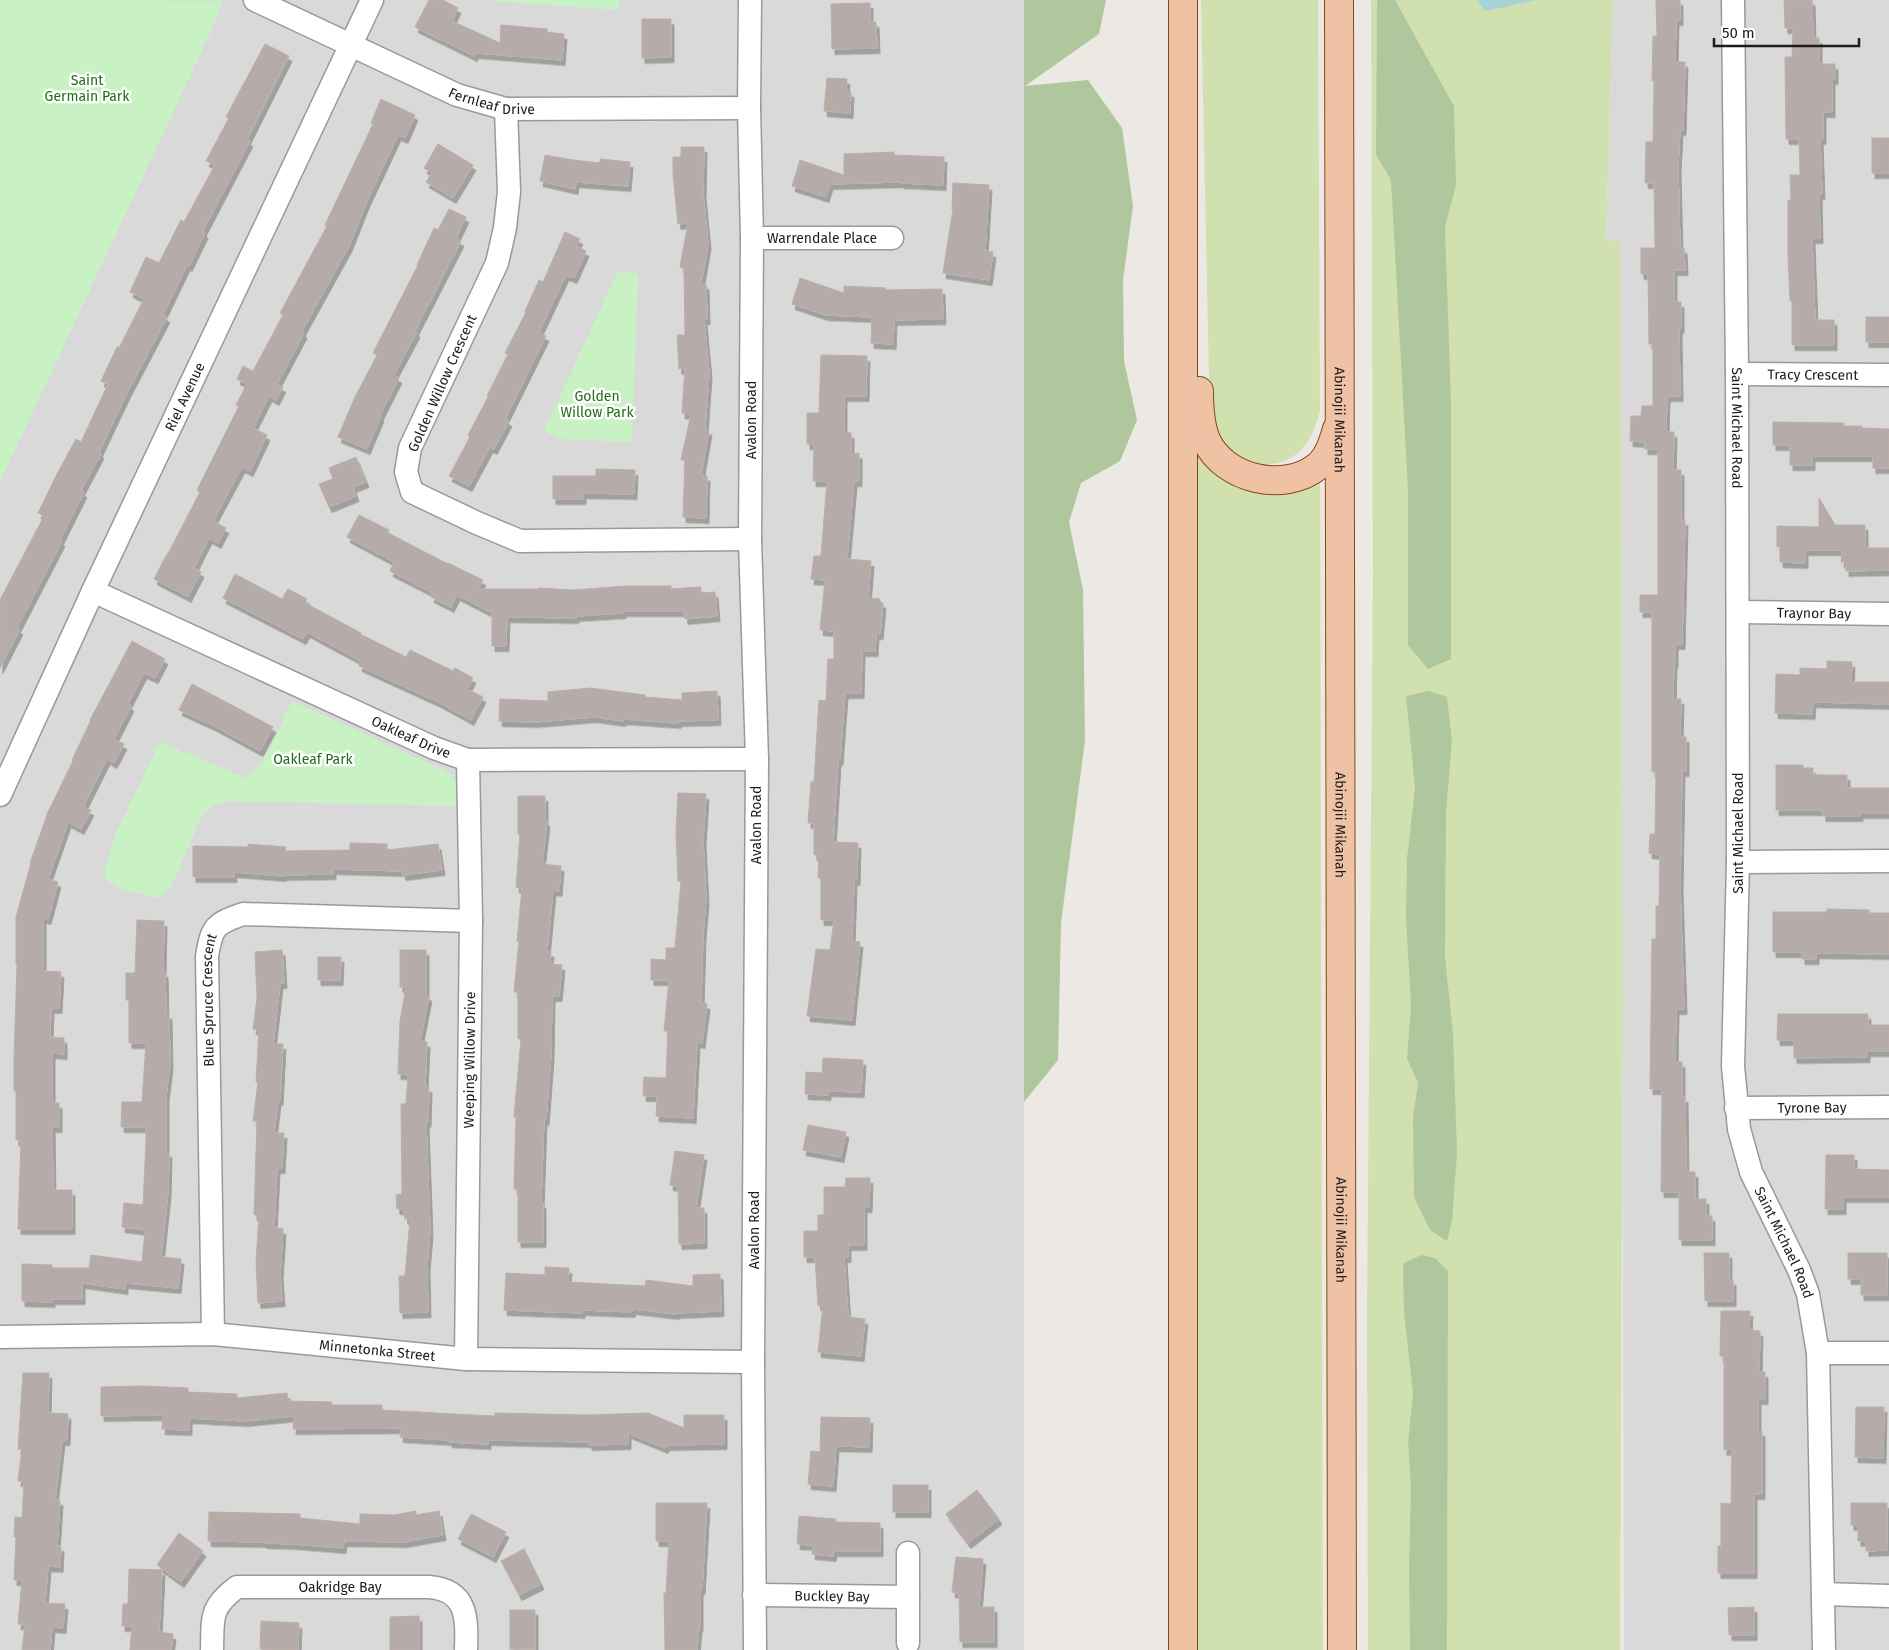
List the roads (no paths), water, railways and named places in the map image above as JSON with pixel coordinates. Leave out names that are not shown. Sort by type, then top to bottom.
[{"type":"main road","points":[[1183,0],[1183,1650]]},
{"type":"main road","name":"Abinojii Mikanah","points":[[1339,0],[1342,1650]]},
{"type":"main road","points":[[1183,123],[1197,250],[1200,420],[1206,441],[1230,467],[1242,473],[1257,478],[1278,481],[1291,479],[1308,473],[1320,465],[1331,450],[1340,420]]},
{"type":"street","name":"Fernleaf Drive","points":[[255,0],[457,95],[506,109],[749,108]]},
{"type":"street","name":"Riel Avenue","points":[[0,795],[92,592],[372,0]]},
{"type":"street","name":"Avalon Road","points":[[750,0],[749,108],[752,238],[750,539],[757,759],[753,1362],[755,1650]]},
{"type":"street","name":"Saint Michael Road","points":[[1733,0],[1738,612],[1738,862],[1733,1066],[1739,1129],[1751,1172],[1791,1252],[1808,1294],[1818,1353],[1824,1650]]},
{"type":"street","name":"Golden Willow Crescent","points":[[506,109],[509,192],[505,228],[497,264],[410,448],[406,472],[412,492],[520,541],[750,539]]},
{"type":"street","name":"Warrendale Place","points":[[752,238],[892,238]]},
{"type":"street","name":"Tracy Crescent","points":[[1737,374],[1889,375]]},
{"type":"street","name":"Oakleaf Drive","points":[[92,592],[434,748],[468,760],[757,759]]},
{"type":"street","name":"Traynor Bay","points":[[1738,612],[1889,614]]},
{"type":"street","name":"Weeping Willow Drive","points":[[466,1359],[471,921],[468,760]]},
{"type":"street","points":[[1738,862],[1889,861]]},
{"type":"street","name":"Blue Spruce Crescent","points":[[213,1334],[207,956],[212,931],[224,921],[243,914],[471,921]]},
{"type":"street","name":"Tyrone Bay","points":[[1736,1108],[1889,1107]]},
{"type":"street","name":"Minnetonka Street","points":[[0,1337],[213,1334],[466,1359],[753,1362]]},
{"type":"street","points":[[1818,1353],[1889,1353]]},
{"type":"street","points":[[908,1553],[908,1643]]},
{"type":"street","name":"Oakridge Bay","points":[[212,1650],[213,1614],[222,1598],[237,1587],[442,1588],[455,1594],[462,1606],[466,1620],[466,1650]]},
{"type":"street","points":[[1823,1594],[1889,1596]]},
{"type":"street","name":"Buckley Bay","points":[[754,1595],[908,1597]]},
{"type":"water","points":[[1476,0],[1537,0],[1486,11]]},
{"type":"park label","name":"Saint Germain Park","points":[[87,88]]},
{"type":"park label","name":"Golden Willow Park","points":[[597,404]]},
{"type":"park label","name":"Oakleaf Park","points":[[313,759]]}]
